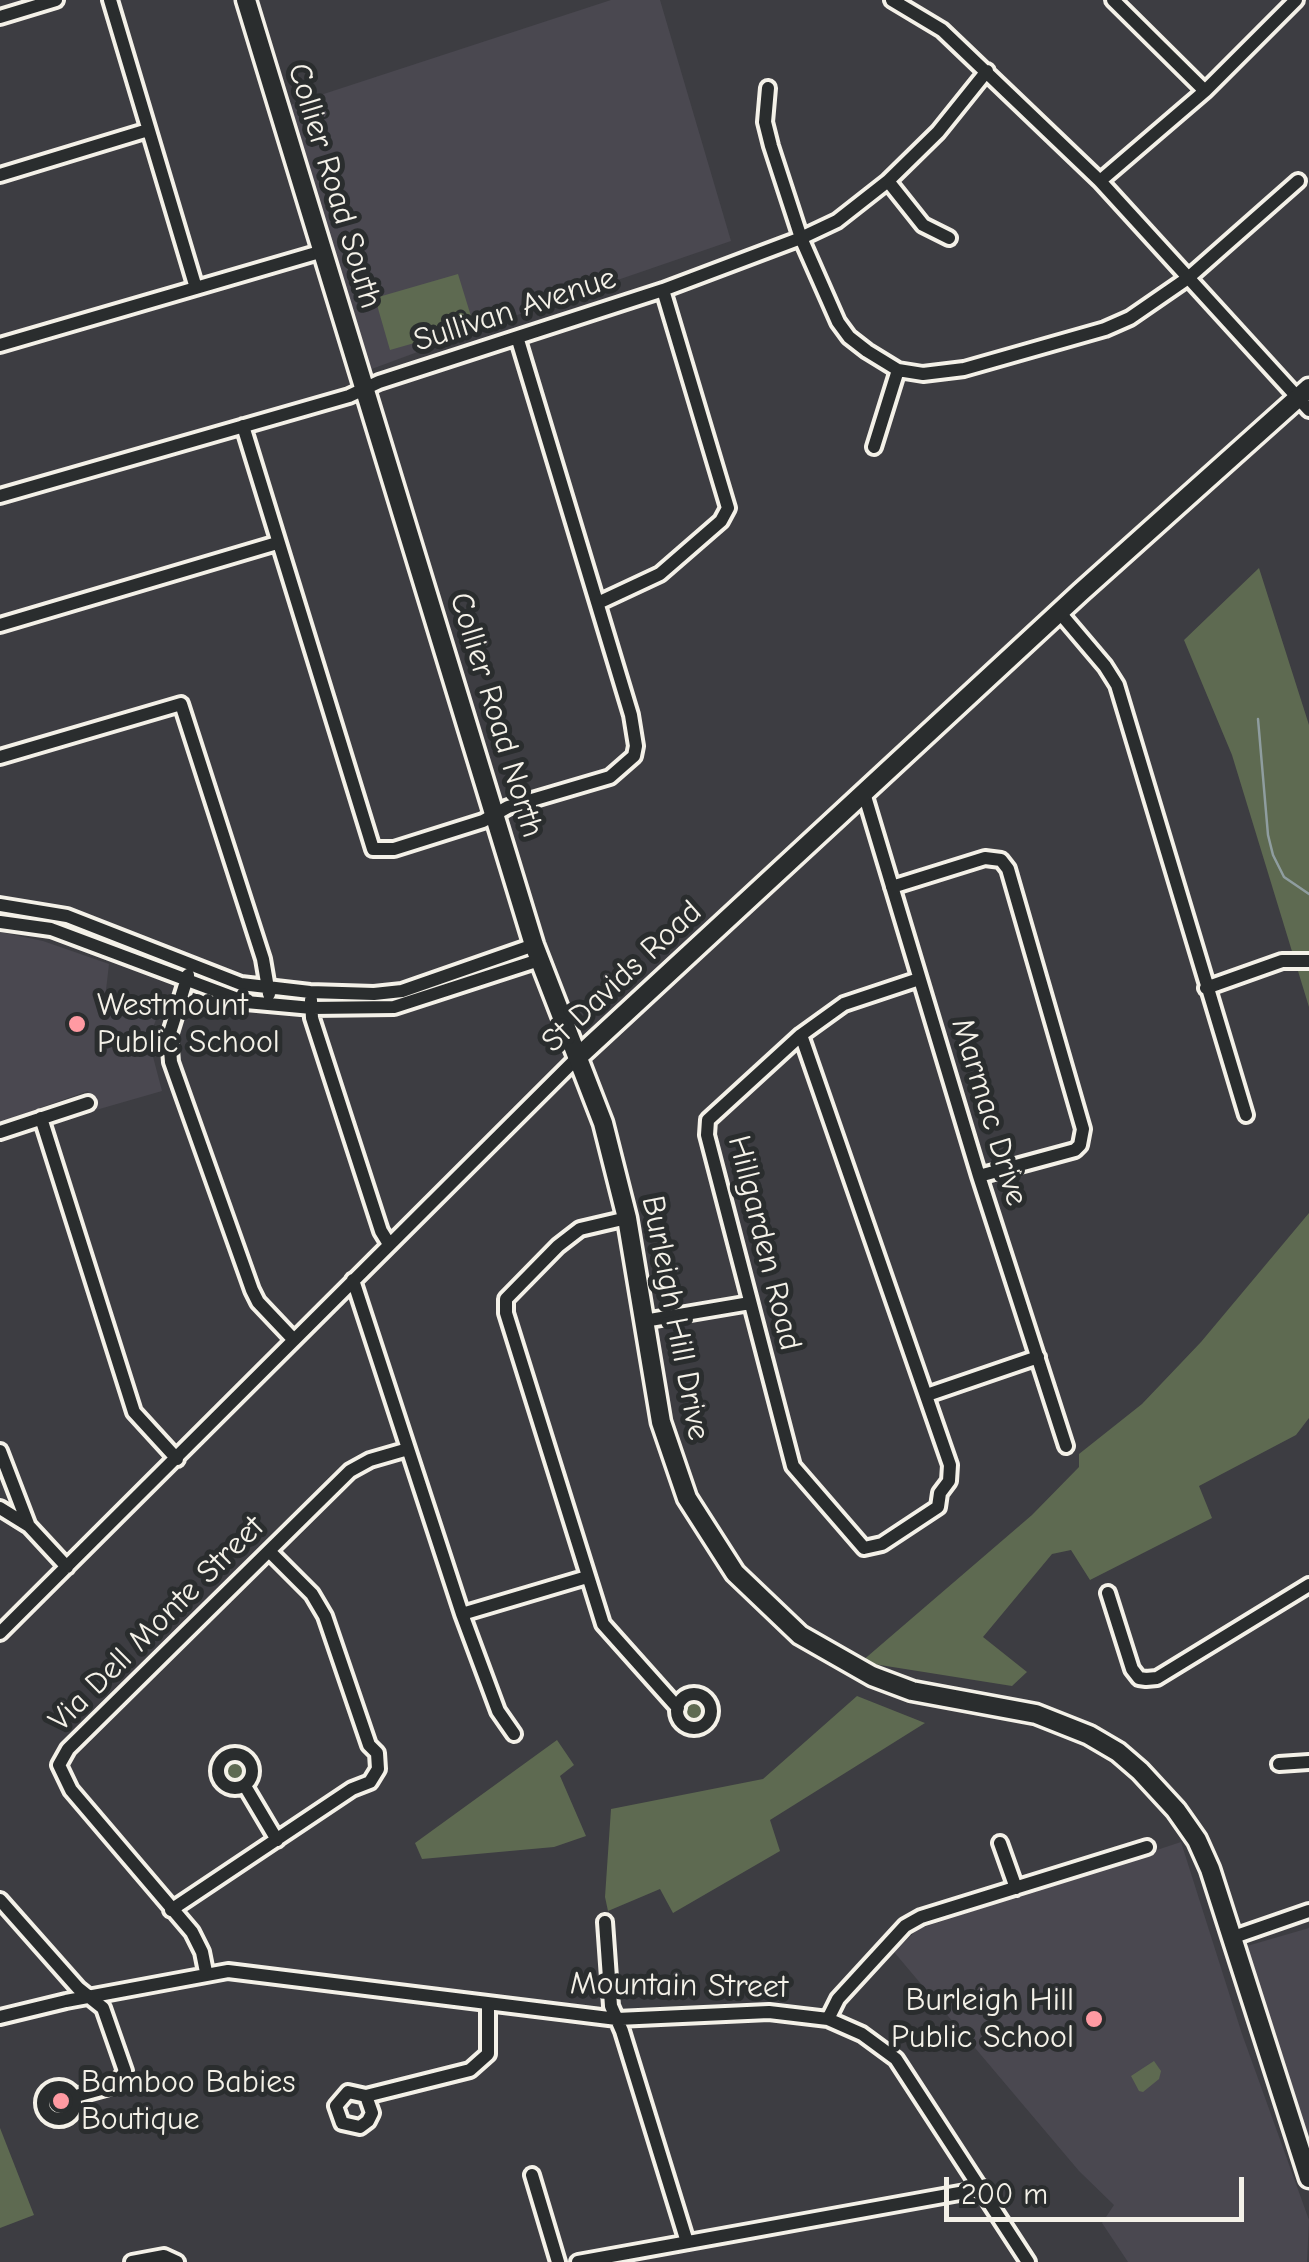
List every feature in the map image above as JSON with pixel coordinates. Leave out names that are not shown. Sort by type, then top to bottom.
[{"type":"main road","name":"Collier Road South","points":[[246,0],[365,388]]},
{"type":"main road","name":"Collier Road North","points":[[365,388],[537,952],[578,1056]]},
{"type":"main road","name":"St Davids Road","points":[[578,1056],[1060,613],[1305,399]]},
{"type":"main road","name":"Burleigh Hill Drive","points":[[578,1056],[603,1124],[627,1218],[661,1422],[673,1462],[700,1522],[735,1573],[800,1635],[872,1676],[912,1691],[1036,1714],[1089,1735],[1118,1752],[1176,1810],[1210,1869],[1309,2178]]},
{"type":"street","points":[[0,18],[56,0]]},
{"type":"street","points":[[110,0],[196,288]]},
{"type":"street","points":[[892,0],[942,30],[987,71],[1100,181],[1305,399]]},
{"type":"street","points":[[1112,0],[1206,91]]},
{"type":"street","points":[[1100,181],[1206,91],[1296,0]]},
{"type":"street","name":"Sullivan Avenue","points":[[0,496],[350,396],[663,290],[802,238],[837,221],[888,181],[938,132],[987,71]]},
{"type":"street","points":[[768,88],[765,122],[802,238],[838,322],[858,344],[898,370],[923,374],[964,370],[1105,329],[1130,318],[1188,278],[1298,181]]},
{"type":"street","points":[[0,176],[148,130]]},
{"type":"street","points":[[888,181],[923,224],[950,238]]},
{"type":"street","points":[[0,346],[323,251]]},
{"type":"street","points":[[598,603],[660,574],[721,520],[728,508],[663,290]]},
{"type":"street","points":[[243,426],[373,849],[394,849],[508,807],[610,777],[634,756],[631,715],[518,340]]},
{"type":"street","points":[[874,447],[898,370]]},
{"type":"street","points":[[0,624],[277,543]]},
{"type":"street","points":[[1060,613],[1106,666],[1117,685],[1246,1116]]},
{"type":"street","points":[[0,757],[180,704],[263,960],[270,989],[269,1005]]},
{"type":"street","name":"Marmac Drive","points":[[864,794],[979,1176],[1066,1446]]},
{"type":"street","points":[[892,887],[985,858],[1001,860],[1008,869],[1083,1129],[1080,1145],[1074,1150],[979,1176]]},
{"type":"street","points":[[0,905],[67,916],[241,984],[270,989],[374,994],[402,991],[537,952]]},
{"type":"street","points":[[0,922],[50,929],[246,1002],[312,1008],[394,1007],[537,952]]},
{"type":"street","points":[[1206,988],[1282,961],[1309,962]]},
{"type":"street","points":[[192,965],[169,1036],[171,1062],[252,1290],[258,1302],[294,1340]]},
{"type":"street","name":"Hillgarden Road","points":[[920,979],[844,1004],[800,1036],[708,1120],[707,1134],[793,1466],[864,1548],[882,1544],[938,1507],[940,1493],[949,1481],[950,1465],[927,1395]]},
{"type":"street","points":[[310,992],[380,1231],[389,1244]]},
{"type":"street","points":[[800,1036],[927,1395],[1038,1357]]},
{"type":"street","name":"St Davids Road","points":[[0,1633],[578,1056]]},
{"type":"street","points":[[0,1132],[88,1102]]},
{"type":"street","points":[[41,1118],[134,1412],[177,1458]]},
{"type":"street","points":[[627,1218],[580,1229],[558,1246],[506,1299],[506,1313],[606,1628],[678,1708]]},
{"type":"street","points":[[353,1280],[462,1614],[498,1711],[514,1734]]},
{"type":"street","points":[[644,1321],[750,1303]]},
{"type":"street","name":"Via Dell Monte Street","points":[[206,1972],[192,1932],[70,1790],[59,1766],[68,1749],[350,1471],[370,1460],[408,1449]]},
{"type":"street","points":[[0,1450],[3,1473],[29,1526]]},
{"type":"street","points":[[0,1508],[29,1526],[67,1567]]},
{"type":"street","points":[[172,1910],[352,1789],[370,1782],[378,1768],[377,1753],[369,1745],[325,1616],[312,1594],[269,1550]]},
{"type":"street","points":[[462,1614],[587,1576]]},
{"type":"street","points":[[1108,1593],[1132,1669],[1139,1678],[1156,1678],[1309,1585]]},
{"type":"street","points":[[1280,1764],[1309,1762]]},
{"type":"street","points":[[245,1786],[277,1840]]},
{"type":"street","points":[[1000,1843],[1016,1888]]},
{"type":"street","points":[[828,2019],[838,2000],[905,1926],[921,1917],[1147,1847]]},
{"type":"street","points":[[0,1900],[78,1988],[102,2008],[125,2072],[116,2085],[76,2096]]},
{"type":"street","points":[[1231,1938],[1309,1911]]},
{"type":"street","points":[[605,1922],[611,2006],[687,2242]]},
{"type":"street","name":"Mountain Street","points":[[0,2017],[206,1972],[254,1973],[617,2019],[770,2012],[828,2019],[862,2034],[896,2059],[1028,2262]]},
{"type":"street","points":[[366,2096],[470,2070],[488,2054],[488,2004]]},
{"type":"street","points":[[532,2175],[558,2262]]},
{"type":"street","points":[[578,2262],[981,2186]]},
{"type":"street","points":[[132,2262],[164,2256],[176,2262]]},
{"type":"shaded area","points":[[611,0],[660,0],[731,241],[369,370],[290,105]]},
{"type":"shaded area","name":"Westmount Public School","points":[[0,932],[43,941],[109,964],[105,999],[158,1014],[151,1033],[151,1049],[162,1091],[96,1110],[88,1091],[0,1122]]},
{"type":"shaded area","name":"Burleigh Hill Public School","points":[[1181,1842],[1242,2034],[1309,2220],[1307,2262],[1128,2262],[1102,2223],[1114,2205],[1079,2171],[894,1952],[918,1929]]},
{"type":"shaded area","points":[[1309,1928],[1309,2146],[1247,1946]]},
{"type":"green space","points":[[458,274],[474,326],[390,350],[375,298]]},
{"type":"green space","points":[[1259,568],[1309,725],[1309,1007],[1232,755],[1184,640]]},
{"type":"green space","points":[[1309,1213],[1309,1418],[1296,1435],[1199,1486],[1212,1518],[1090,1580],[1071,1550],[1052,1554],[983,1637],[1027,1672],[1012,1686],[861,1662],[1032,1515],[1079,1467],[1079,1454],[1142,1404],[1201,1342]]},
{"type":"green space","points":[[857,1696],[925,1723],[770,1820],[780,1851],[673,1913],[660,1889],[608,1911],[605,1897],[611,1809],[763,1779]]},
{"type":"green space","points":[[694,1700],[702,1703],[702,1719],[694,1722],[686,1719],[683,1711],[686,1703]]},
{"type":"green space","points":[[557,1740],[574,1765],[560,1776],[586,1836],[554,1847],[422,1859],[415,1843]]},
{"type":"green space","points":[[235,1760],[243,1763],[243,1779],[235,1782],[227,1779],[224,1771],[227,1763]]},
{"type":"green space","points":[[1154,2061],[1161,2071],[1159,2079],[1139,2091],[1131,2076]]},
{"type":"green space","points":[[0,2128],[34,2215],[0,2228]]},
{"type":"waterway","points":[[1258,719],[1273,855],[1284,877],[1309,894]]},
{"type":"place","name":"Westmount Public School","points":[[77,1024]]},
{"type":"place","name":"Burleigh Hill Public School","points":[[1094,2019]]},
{"type":"place","name":"Bamboo Babies Boutique","points":[[61,2101]]}]
